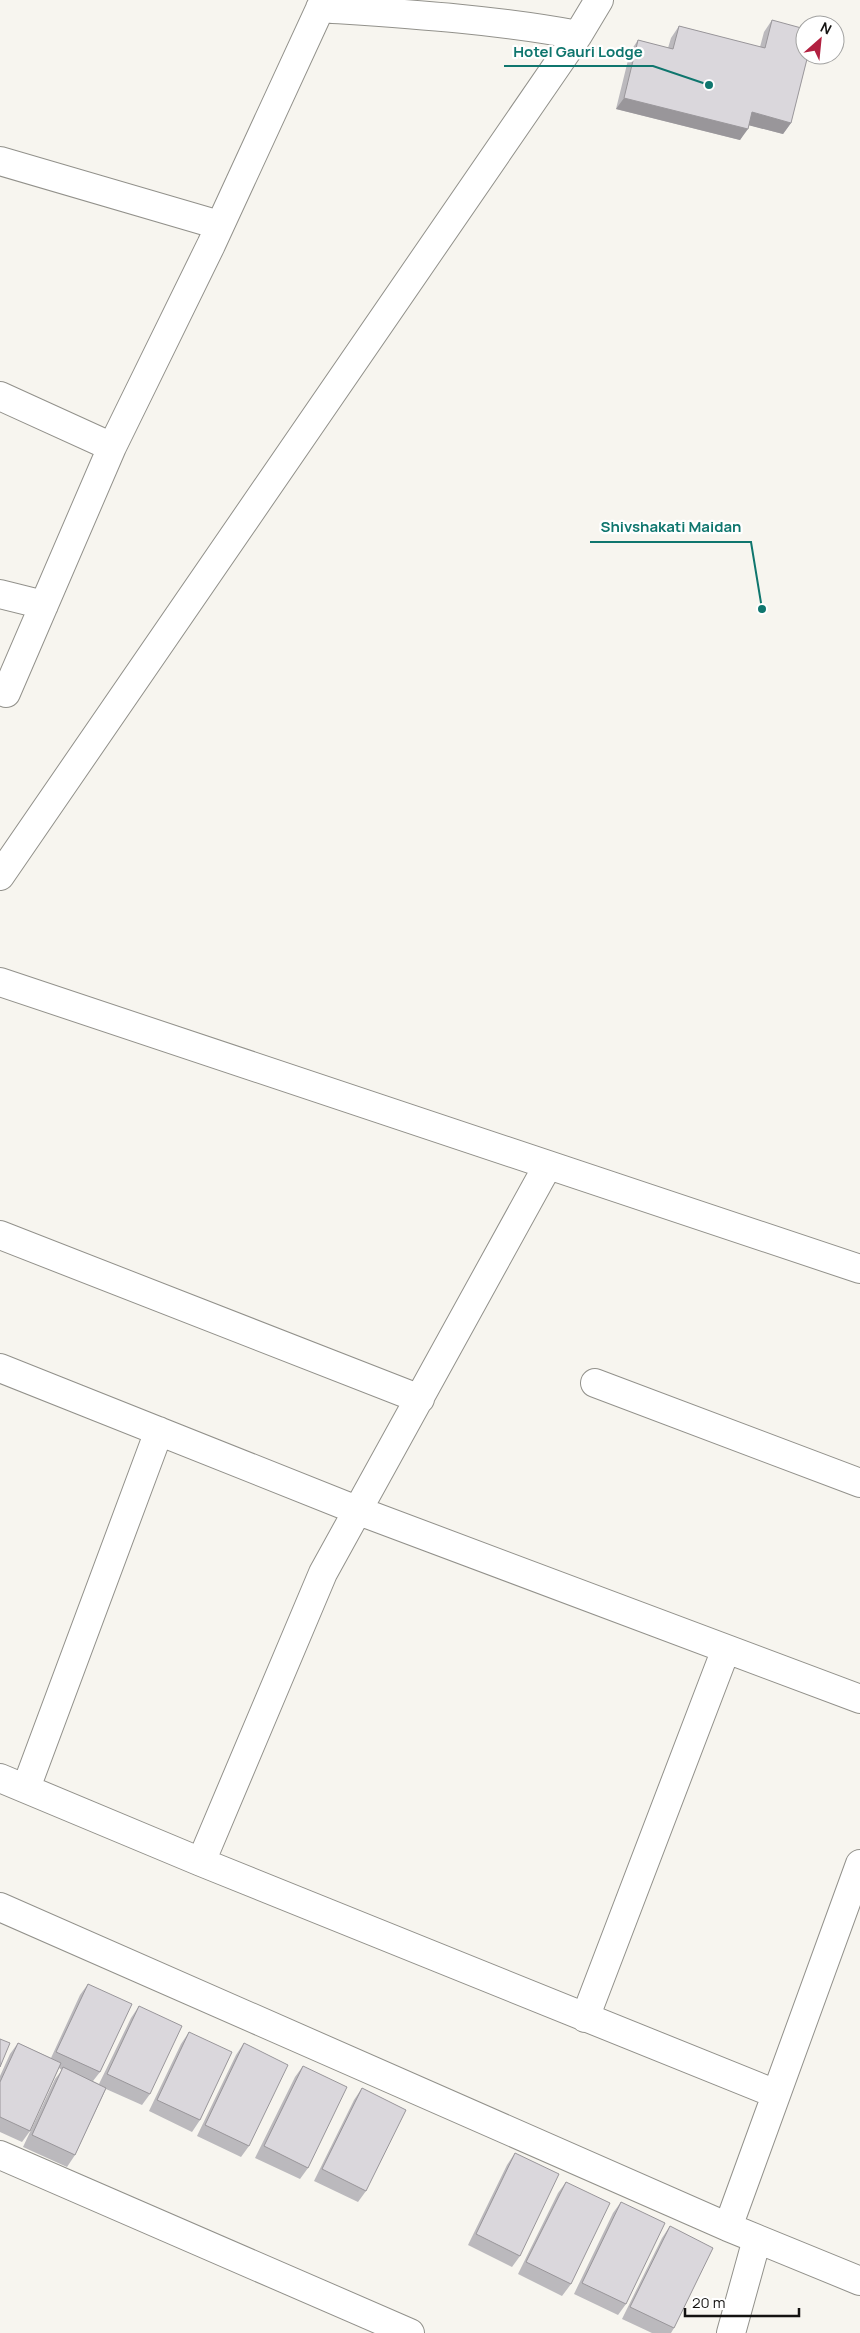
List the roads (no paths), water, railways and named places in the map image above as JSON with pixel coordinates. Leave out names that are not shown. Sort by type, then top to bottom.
[{"type":"street","points":[[0,876],[578,35],[599,0]]},
{"type":"street","points":[[6,693],[112,447],[219,226],[322,4],[521,25],[578,35]]},
{"type":"street","points":[[0,161],[219,226]]},
{"type":"street","points":[[0,396],[112,447]]},
{"type":"street","points":[[0,594],[44,605]]},
{"type":"street","points":[[0,982],[860,1269]]},
{"type":"street","points":[[201,1862],[323,1574],[548,1165]]},
{"type":"street","points":[[0,1235],[420,1399]]},
{"type":"street","points":[[0,1368],[359,1511],[860,1699]]},
{"type":"street","points":[[595,1383],[860,1483]]},
{"type":"street","points":[[26,1788],[159,1431]]},
{"type":"street","points":[[585,2018],[726,1649]]},
{"type":"street","points":[[0,1778],[201,1862],[776,2094]]},
{"type":"street","points":[[728,2227],[860,1864]]},
{"type":"street","points":[[0,1907],[728,2227],[860,2281]]},
{"type":"street","points":[[0,2155],[410,2333]]},
{"type":"street","points":[[731,2333],[757,2239]]},
{"type":"place","name":"Hotel Gauri Lodge","points":[[709,85]]},
{"type":"place","name":"Shivshakati Maidan","points":[[762,609]]}]
